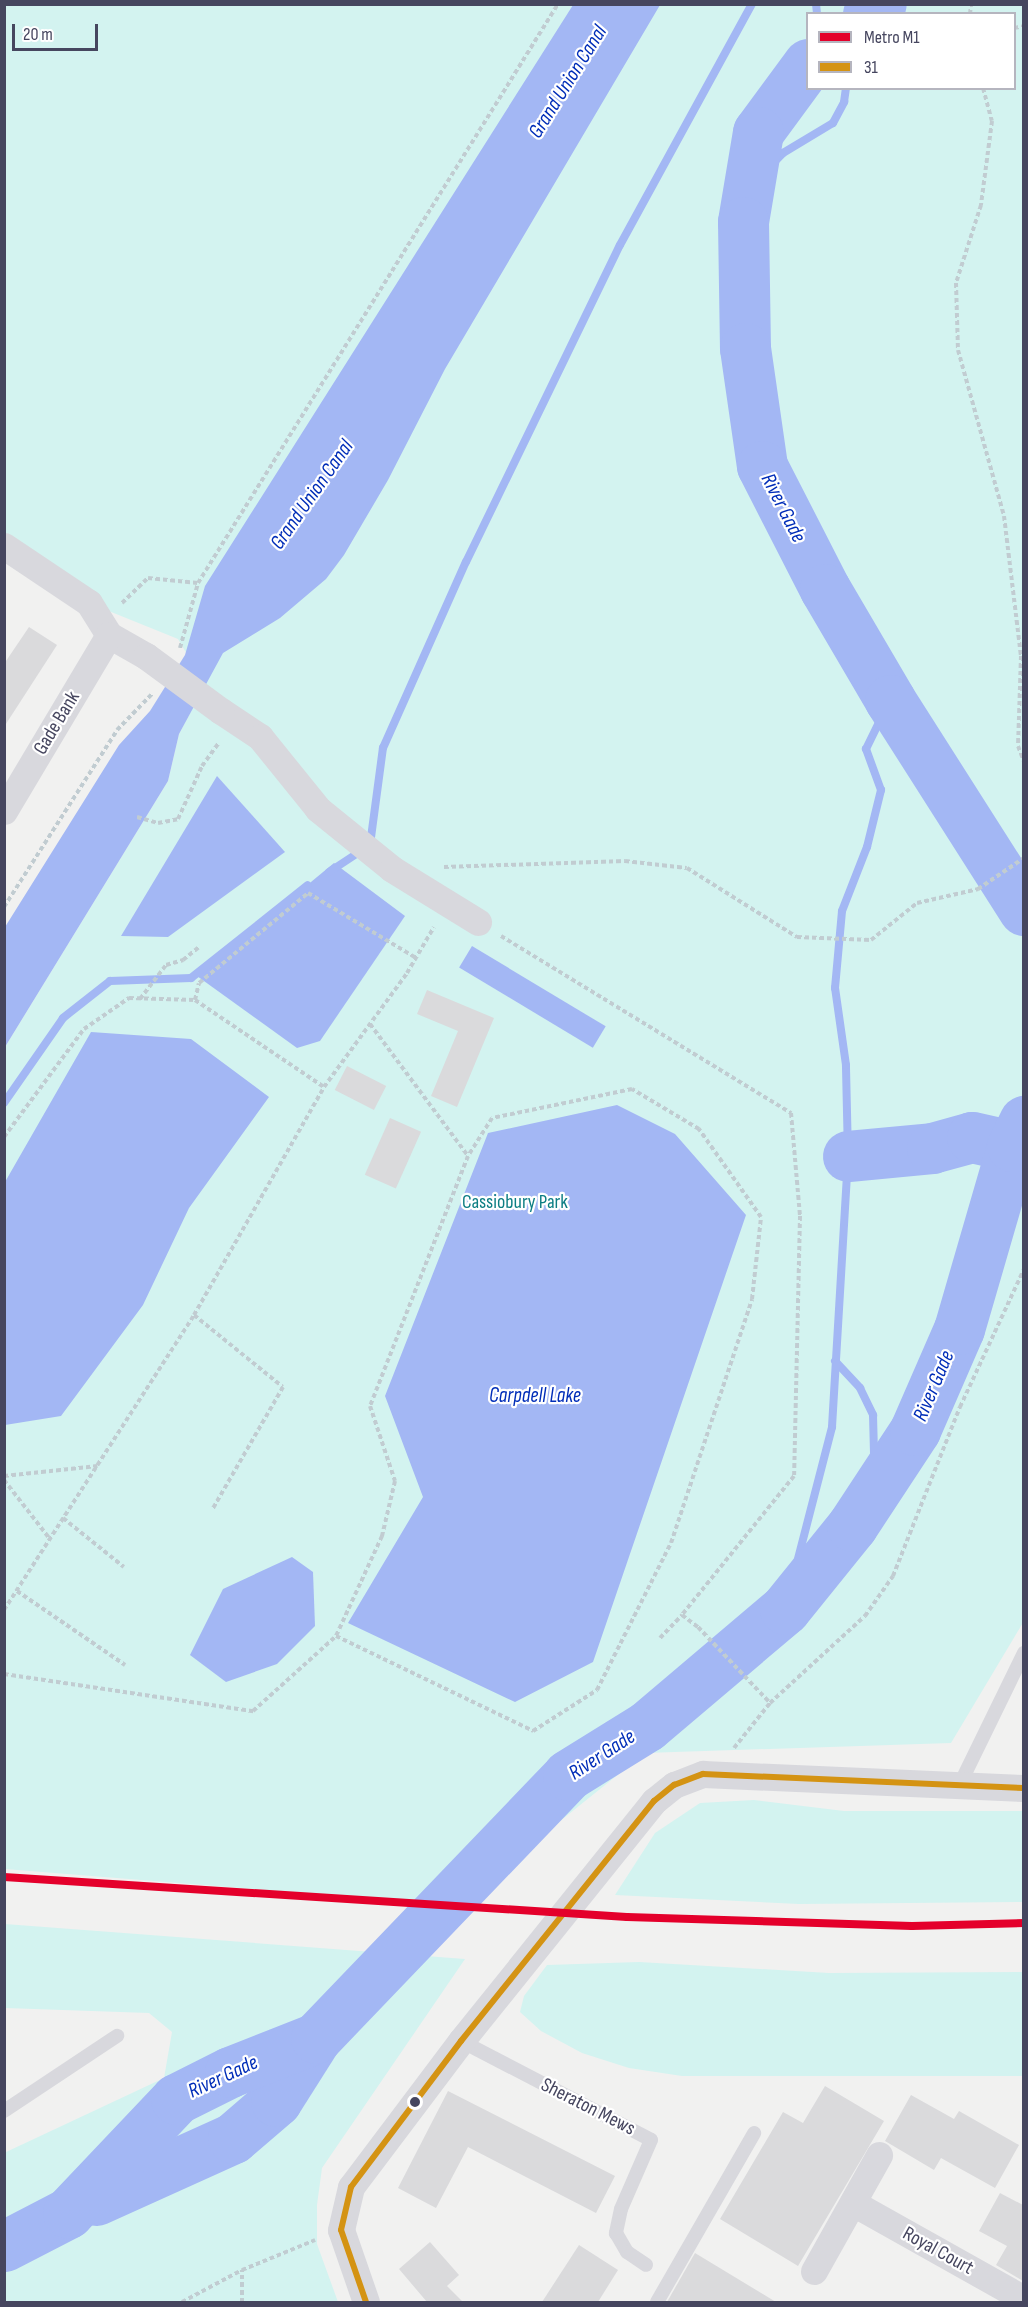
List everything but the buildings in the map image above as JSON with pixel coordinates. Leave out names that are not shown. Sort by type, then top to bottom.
[{"type":"street","points":[[4,546],[89,603],[105,629],[260,737],[318,809],[381,860],[478,922]]},
{"type":"street","name":"Gade Bank","points":[[4,811],[105,629]]},
{"type":"street","points":[[366,2302],[340,2230],[351,2187],[461,2041],[654,1801],[691,1778],[726,1774],[958,1787],[1023,1788]]},
{"type":"street","points":[[814,2271],[879,2155]]},
{"type":"street","name":"Royal Court","points":[[853,2203],[1023,2300]]},
{"type":"lane","points":[[958,1787],[1023,1653]]},
{"type":"lane","points":[[4,2111],[117,2036]]},
{"type":"lane","name":"Sheraton Mews","points":[[461,2041],[651,2140],[621,2209],[616,2233],[627,2252],[646,2265]]},
{"type":"lane","points":[[657,2302],[754,2133]]},
{"type":"path","points":[[177,654],[198,583],[558,4]]},
{"type":"path","points":[[984,90],[992,121],[981,205],[956,283],[958,351],[1004,516],[1021,656],[1018,746],[1023,762]]},
{"type":"path","points":[[105,629],[148,578],[198,583]]},
{"type":"path","points":[[4,907],[117,729],[155,689]]},
{"type":"path","points":[[137,817],[158,823],[178,819],[228,716]]},
{"type":"path","points":[[439,868],[625,861],[687,868],[797,937],[871,940],[917,903],[978,889],[1023,858]]},
{"type":"path","points":[[195,1000],[199,983],[308,893],[416,958]]},
{"type":"path","points":[[4,1610],[194,1316],[324,1087],[416,958],[449,904]]},
{"type":"path","points":[[478,922],[791,1113],[800,1216],[794,1476],[682,1615],[660,1638]]},
{"type":"path","points":[[141,998],[166,965],[183,960],[200,946]]},
{"type":"path","points":[[4,1137],[84,1029],[129,998],[195,1000],[324,1087]]},
{"type":"path","points":[[370,1024],[468,1156]]},
{"type":"path","points":[[4,1674],[253,1711],[336,1636],[382,1536],[395,1481],[370,1406],[468,1156],[492,1118],[632,1089],[699,1129],[761,1216],[752,1299],[671,1543],[597,1690],[533,1731],[336,1636]]},
{"type":"path","points":[[726,1774],[730,1754],[770,1704],[865,1616],[893,1576],[960,1407],[1023,1269]]},
{"type":"path","points":[[194,1316],[283,1388],[213,1508]]},
{"type":"path","points":[[4,1476],[97,1466]]},
{"type":"path","points":[[4,1480],[51,1539]]},
{"type":"path","points":[[63,1518],[124,1567]]},
{"type":"path","points":[[17,1591],[125,1665]]},
{"type":"path","points":[[682,1615],[698,1627],[756,1686],[770,1704]]},
{"type":"path","points":[[182,2302],[242,2270],[340,2230]]},
{"type":"path","points":[[242,2270],[242,2302]]},
{"type":"green space","name":"Cassiobury Park","points":[[4,5],[1023,5],[1024,1621],[951,1743],[645,1753],[514,1858],[486,1854],[439,1904],[5,1869],[5,1047],[168,781],[179,734],[205,685],[178,639],[89,603],[5,548]]},
{"type":"green space","points":[[754,1800],[844,1811],[1023,1811],[1023,1902],[799,1904],[615,1895],[655,1833],[700,1803]]},
{"type":"green space","points":[[5,1924],[465,1959],[322,2168],[317,2205],[317,2244],[338,2302],[5,2302],[4,2153],[164,2078],[172,2032],[149,2013],[5,2008]]},
{"type":"green space","points":[[639,1962],[829,1973],[1023,1972],[1023,2076],[682,2076],[629,2068],[582,2053],[541,2031],[520,2012],[524,1996],[547,1965]]},
{"type":"water","name":"Grand Union Canal","points":[[573,5],[660,5],[445,369],[388,480],[344,555],[326,579],[280,618],[223,653],[179,734],[168,781],[5,1047],[5,927],[119,745],[150,711],[185,655],[205,586]]},
{"type":"water","points":[[217,776],[285,852],[168,937],[121,936]]},
{"type":"water","points":[[334,863],[405,916],[320,1041],[297,1048],[197,976]]},
{"type":"water","points":[[472,946],[606,1026],[593,1048],[459,967]]},
{"type":"water","points":[[91,1032],[191,1039],[269,1097],[189,1208],[143,1305],[61,1416],[5,1425],[5,1182]]},
{"type":"water","name":"Carpdell Lake","points":[[617,1105],[675,1134],[746,1215],[593,1662],[515,1702],[348,1623],[423,1497],[385,1396],[488,1133]]},
{"type":"water","points":[[292,1557],[313,1572],[315,1626],[277,1664],[226,1682],[190,1655],[223,1589]]},
{"type":"water","points":[[68,2213],[40,2245],[5,2270],[5,2224]]},
{"type":"waterway","points":[[329,872],[370,845],[383,748],[466,562],[620,245],[752,4]]},
{"type":"waterway","points":[[816,4],[817,12]]},
{"type":"waterway","name":"River Gade","points":[[871,12],[881,4]]},
{"type":"waterway","name":"River Gade","points":[[806,67],[758,132],[743,222],[745,348],[762,466],[825,589],[890,700],[1024,910]]},
{"type":"waterway","points":[[749,188],[783,153],[833,123],[844,102],[846,90]]},
{"type":"waterway","points":[[785,1609],[832,1427],[848,1156],[846,1065],[835,988],[842,911],[867,847],[881,790],[866,749],[890,700]]},
{"type":"waterway","points":[[4,1103],[63,1018],[110,981],[191,978],[308,885]]},
{"type":"waterway","name":"River Gade","points":[[4,2246],[68,2213],[176,2099],[230,2072],[316,2038],[568,1775],[647,1726],[785,1609],[852,1526],[915,1430],[959,1329],[1012,1146],[1024,1121]]},
{"type":"waterway","points":[[848,1156],[932,1148],[972,1137],[1012,1146]]},
{"type":"waterway","points":[[835,1361],[860,1388],[873,1415],[875,1491]]},
{"type":"waterway","points":[[96,2200],[233,2138],[276,2101],[316,2038]]},
{"type":"metro line","name":"M1","points":[[4,1877],[627,1917],[912,1926],[1024,1923]]},
{"type":"transit line","name":"31","points":[[366,2302],[341,2230],[351,2187],[461,2041],[654,1801],[674,1785],[703,1774],[1024,1788]]}]
